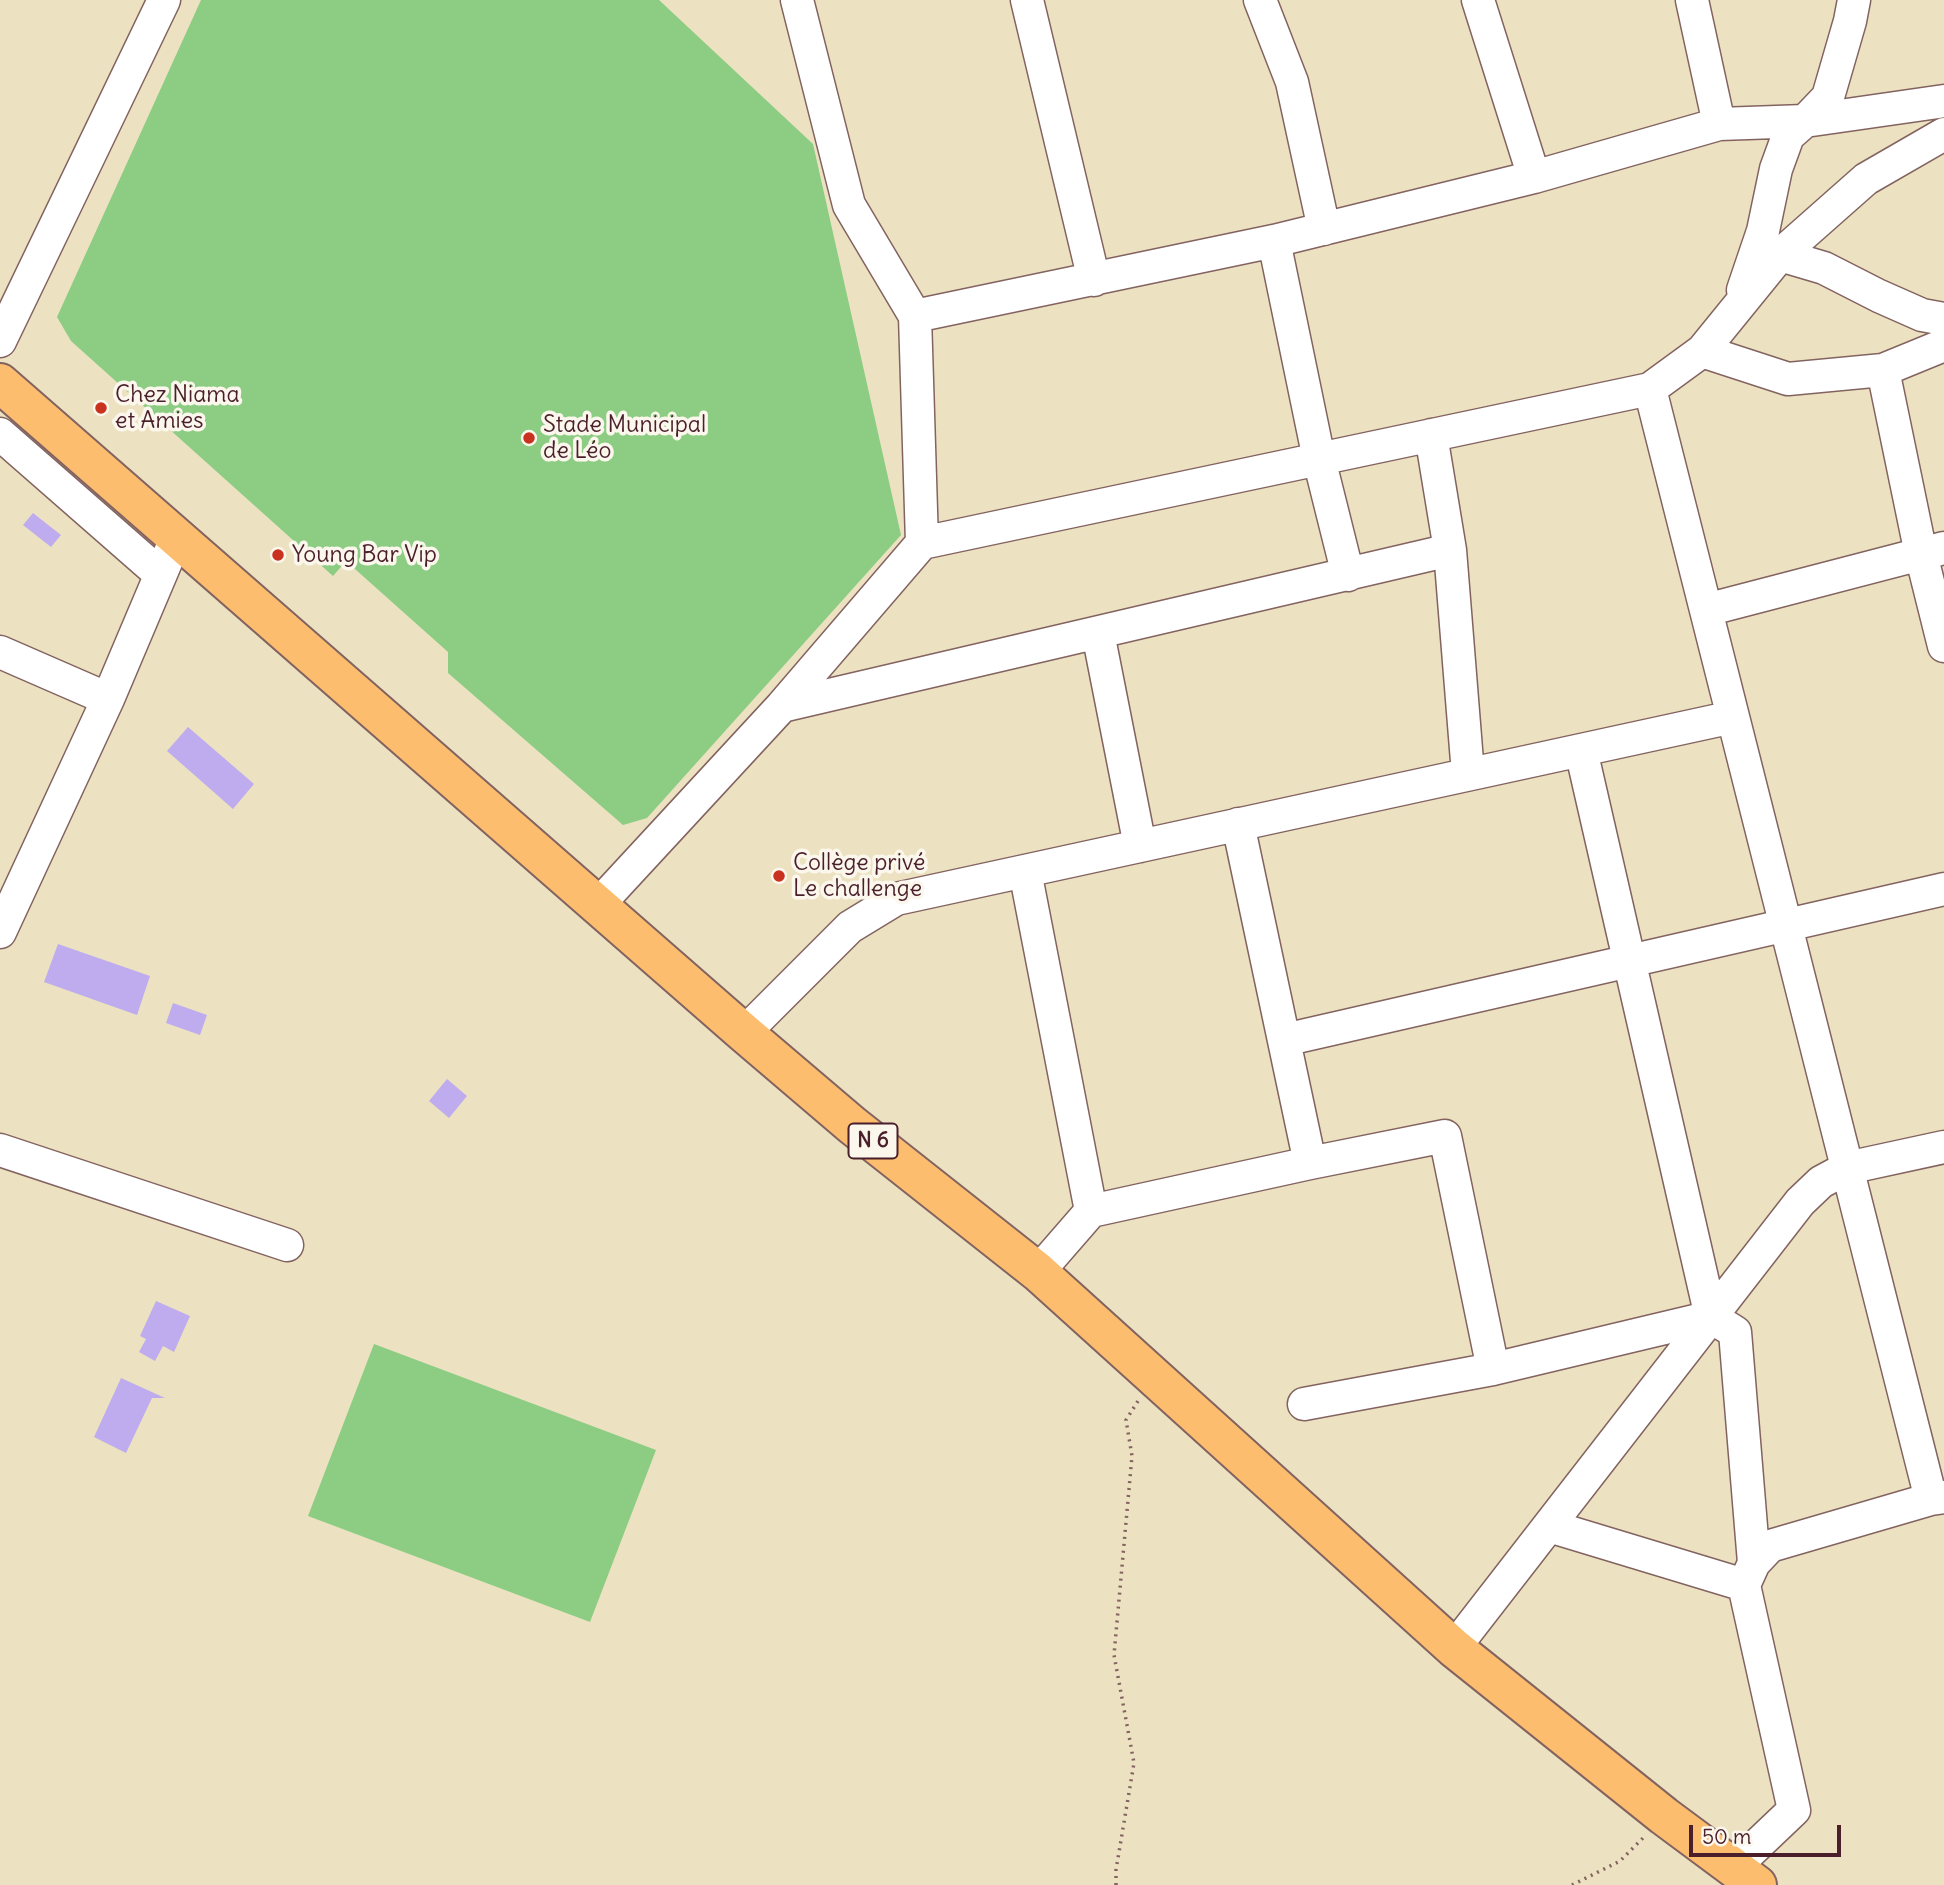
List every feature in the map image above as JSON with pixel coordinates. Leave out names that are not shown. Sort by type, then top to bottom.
[{"type":"main road","name":"N 6","points":[[0,383],[744,1033],[852,1125],[1038,1272],[1454,1648],[1664,1816],[1745,1877]]},
{"type":"street","points":[[0,341],[164,0]]},
{"type":"street","points":[[797,0],[849,205],[915,316],[922,543]]},
{"type":"street","points":[[1027,0],[1094,280]]},
{"type":"street","points":[[1260,0],[1292,82],[1324,229]]},
{"type":"street","points":[[1479,0],[1534,177]]},
{"type":"street","points":[[1692,0],[1719,124]]},
{"type":"street","points":[[1736,312],[1763,231],[1776,169],[1787,136],[1828,97],[1854,0]]},
{"type":"street","points":[[915,316],[1275,241],[1534,177],[1719,124],[1805,121],[1944,102]]},
{"type":"street","points":[[598,905],[782,706],[922,543],[1650,389],[1702,351],[1780,256],[1866,179],[1944,134]]},
{"type":"street","points":[[1275,241],[1319,459],[1348,575]]},
{"type":"street","points":[[1780,256],[1824,268],[1922,315],[1944,319]]},
{"type":"street","points":[[1702,351],[1788,379],[1883,370],[1944,345]]},
{"type":"street","points":[[1883,370],[1933,551],[1944,646]]},
{"type":"street","points":[[1650,389],[1847,1168],[1938,1498],[1770,1546],[1749,1574]]},
{"type":"street","points":[[0,434],[160,574]]},
{"type":"street","points":[[1431,435],[1450,550],[1468,775]]},
{"type":"street","points":[[0,932],[108,699],[177,536]]},
{"type":"street","points":[[782,706],[1450,550]]},
{"type":"street","points":[[1706,610],[1933,551]]},
{"type":"street","points":[[1098,633],[1140,846]]},
{"type":"street","points":[[0,652],[108,699]]},
{"type":"street","points":[[744,1033],[850,927],[896,899],[1733,717]]},
{"type":"street","points":[[1581,750],[1711,1317],[1735,1332],[1749,1574],[1794,1810],[1745,1877]]},
{"type":"street","points":[[1238,824],[1310,1163]]},
{"type":"street","points":[[1025,871],[1091,1211]]},
{"type":"street","points":[[1284,1040],[1943,890]]},
{"type":"street","points":[[1038,1272],[1091,1211],[1446,1136],[1493,1369]]},
{"type":"street","points":[[1454,1648],[1800,1202],[1821,1182],[1847,1168],[1944,1147]]},
{"type":"street","points":[[0,1150],[287,1245]]},
{"type":"street","points":[[1304,1404],[1493,1369],[1711,1317]]},
{"type":"street","points":[[1549,1526],[1749,1574]]},
{"type":"path","points":[[1116,1885],[1116,1870],[1134,1763],[1114,1655],[1132,1456],[1126,1420],[1153,1376]]},
{"type":"path","points":[[1572,1885],[1620,1861],[1664,1816]]},
{"type":"green space","name":"Stade Municipal de Léo","points":[[201,0],[659,0],[813,144],[901,535],[647,818],[623,825],[448,673],[448,652],[346,561],[333,576],[71,341],[57,317]]},
{"type":"green space","points":[[374,1344],[656,1450],[590,1622],[308,1516]]},
{"type":"building","points":[[33,513],[61,535],[51,547],[23,525]]},
{"type":"building","points":[[188,727],[254,784],[233,809],[167,751]]},
{"type":"building","points":[[58,944],[150,976],[137,1015],[44,982]]},
{"type":"building","points":[[173,1003],[207,1015],[200,1035],[166,1023]]},
{"type":"building","points":[[447,1079],[467,1096],[449,1118],[429,1101]]},
{"type":"building","points":[[156,1301],[190,1316],[174,1352],[163,1346],[155,1361],[139,1352],[146,1339],[140,1336]]},
{"type":"building","points":[[121,1378],[165,1398],[152,1398],[126,1453],[94,1437]]},
{"type":"place","name":"Chez Niama et Amies","points":[[101,408]]},
{"type":"place","name":"Stade Municipal de Léo","points":[[529,438]]},
{"type":"place","name":"Young Bar Vip","points":[[278,555]]},
{"type":"place","name":"Collège privé Le challenge","points":[[779,876]]}]
